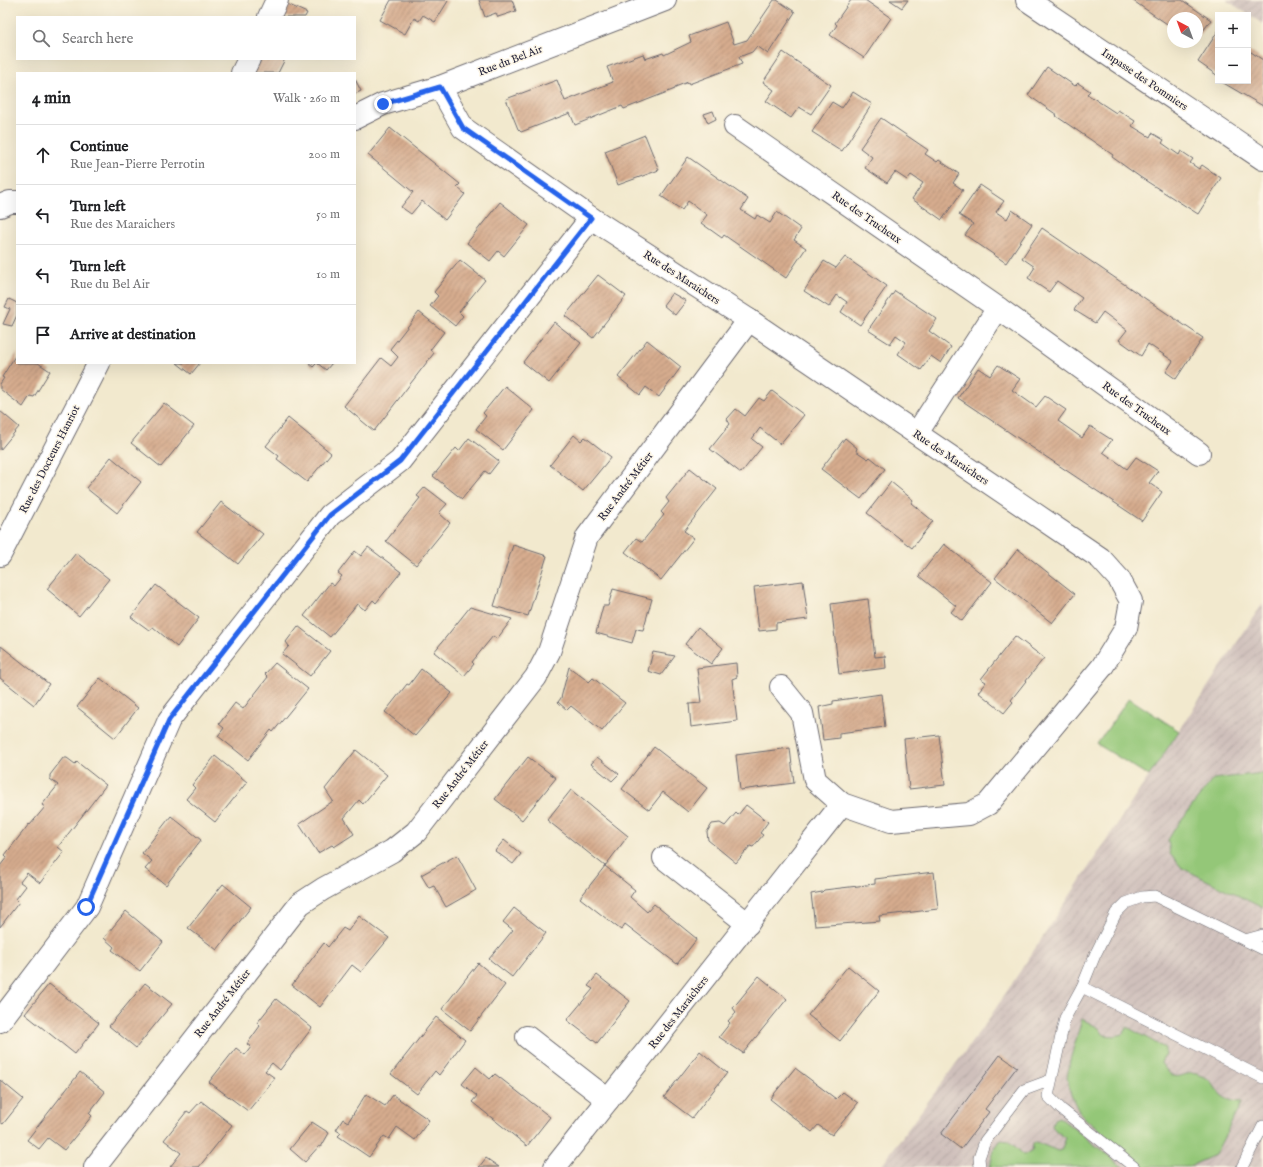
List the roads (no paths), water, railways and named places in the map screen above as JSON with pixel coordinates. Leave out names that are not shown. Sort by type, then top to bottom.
[{"type":"street","points":[[269,16],[277,0]]},
{"type":"street","name":"Rue du Bel Air","points":[[356,118],[383,104],[440,87],[665,0]]},
{"type":"street","name":"Impasse des Pommiers","points":[[1027,0],[1263,159]]},
{"type":"street","points":[[242,72],[248,60]]},
{"type":"street","name":"Rue des Maraichers","points":[[440,87],[463,128],[591,218],[748,320],[1100,558],[1119,579],[1131,601],[1126,628],[1102,667],[988,804],[969,814],[891,821],[842,804],[815,780],[802,713],[781,687]]},
{"type":"street","name":"Rue des Trucheux","points":[[735,126],[998,308],[1199,453]]},
{"type":"street","points":[[0,206],[10,202],[16,202]]},
{"type":"street","points":[[0,1021],[86,907],[169,720],[330,515],[400,461],[591,218]]},
{"type":"street","points":[[917,433],[998,308]]},
{"type":"street","name":"Rue André Métier","points":[[95,1167],[300,904],[323,888],[392,851],[416,832],[536,676],[549,652],[587,537],[748,320]]},
{"type":"street","name":"Rue des Docteurs Hanriot","points":[[0,555],[98,364]]},
{"type":"street","name":"Rue des Maraichers","points":[[555,1167],[842,804]]},
{"type":"street","points":[[664,858],[748,924]]},
{"type":"street","points":[[527,1038],[608,1100]]},
{"type":"lane","points":[[1134,1167],[1061,1109],[1048,1096],[1065,1018],[1082,987],[1095,955],[1116,913],[1126,903],[1142,897],[1155,896],[1263,950]]},
{"type":"lane","points":[[1245,940],[1263,935]]},
{"type":"lane","points":[[1082,987],[1263,1078]]},
{"type":"lane","points":[[980,1167],[979,1158],[985,1141],[1024,1090],[1051,1080]]},
{"type":"lane","points":[[1242,1167],[1263,1126]]}]
